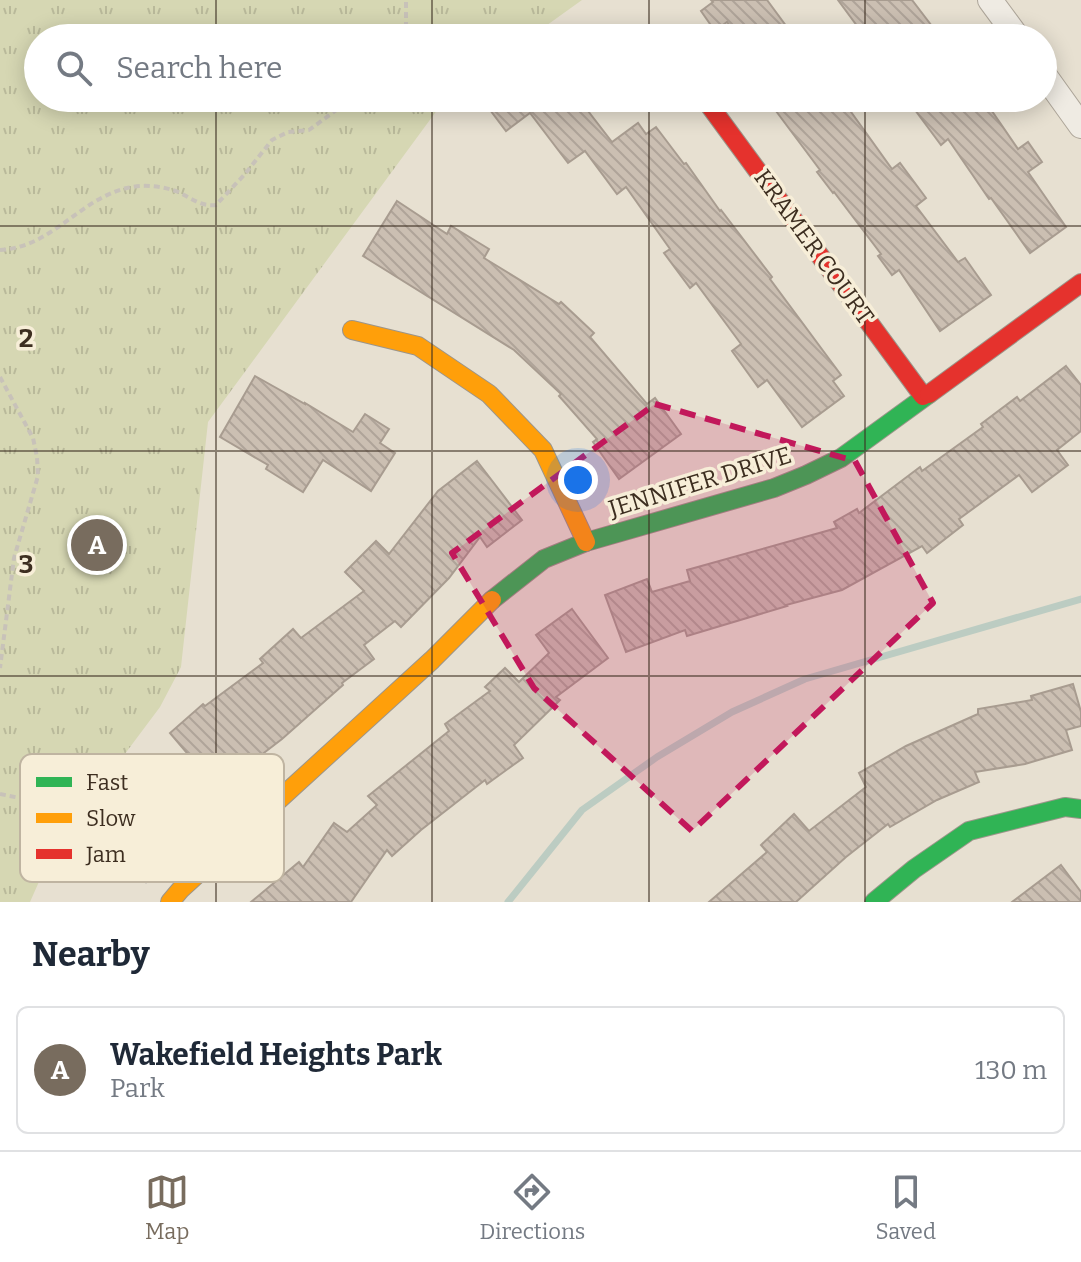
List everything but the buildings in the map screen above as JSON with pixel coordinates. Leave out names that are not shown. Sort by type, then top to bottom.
[{"type":"street","points":[[990,0],[1008,24]]},
{"type":"street","points":[[1057,93],[1081,126]]},
{"type":"street","name":"KRAMER COURT","points":[[714,112],[923,396]]},
{"type":"street","name":"JENNIFER DRIVE","points":[[284,795],[432,660],[500,592],[544,559],[586,542],[774,488],[841,458],[1081,283]]},
{"type":"street","points":[[352,330],[418,346],[489,394],[543,450],[586,542]]},
{"type":"street","points":[[874,902],[914,869],[969,831],[1065,807],[1081,809]]},
{"type":"street","name":"JENNIFER DRIVE","points":[[170,902],[189,882]]},
{"type":"path","points":[[406,0],[406,24]]},
{"type":"path","points":[[0,250],[44,238],[103,196],[125,188],[146,185],[176,191],[205,206],[216,205],[272,140],[288,132],[309,130],[334,112]]},
{"type":"path","points":[[0,377],[33,438],[38,476],[14,558],[0,668]]},
{"type":"path","points":[[0,794],[20,798]]},
{"type":"path","points":[[147,882],[151,886]]},
{"type":"highlighted area","points":[[655,404],[855,461],[933,603],[692,831],[534,688],[452,553]]},
{"type":"green space","points":[[0,0],[582,0],[549,24],[24,24],[24,112],[436,112],[208,422],[181,667],[160,707],[125,754],[20,754],[20,882],[39,882],[30,902],[0,902]]},
{"type":"waterway","points":[[508,902],[582,810],[657,757],[732,712],[805,679],[1081,599]]},
{"type":"traffic: fast","points":[[492,600],[544,559],[586,542],[774,488],[806,475],[841,458],[929,394]]},
{"type":"traffic: fast","points":[[874,902],[914,869],[969,831],[1065,807],[1081,809]]},
{"type":"traffic: slow","points":[[352,330],[418,346],[489,394],[543,450],[586,542]]},
{"type":"traffic: slow","points":[[284,795],[432,660],[492,600]]},
{"type":"traffic: slow","points":[[170,902],[189,882]]},
{"type":"traffic: jam","points":[[714,112],[923,396]]},
{"type":"traffic: jam","points":[[929,394],[1081,283]]},
{"type":"place","name":"Wakefield Heights Park","points":[[97,545]]}]
